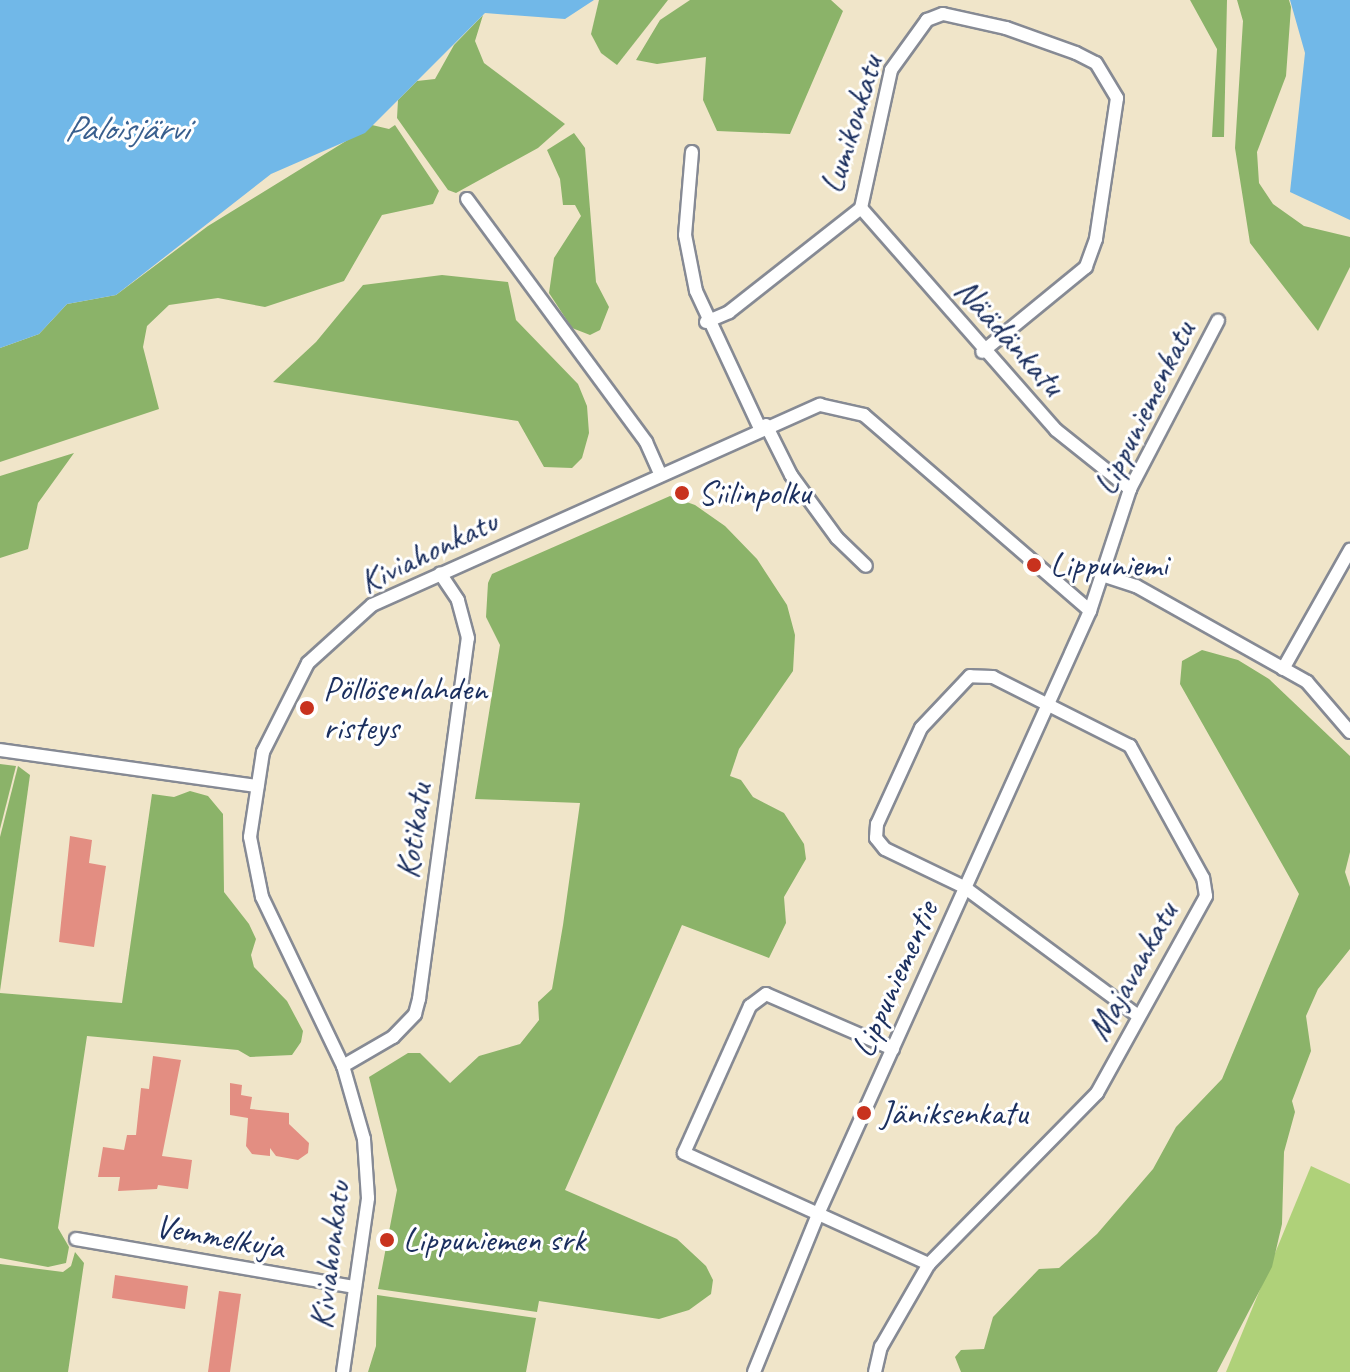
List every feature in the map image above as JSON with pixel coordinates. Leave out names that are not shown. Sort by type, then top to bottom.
[{"type":"street","name":"Lumikonkatu","points":[[706,322],[729,312],[861,208],[891,70],[927,20],[943,14],[1006,28],[1096,63],[1117,98],[1092,256],[1068,285],[982,352]]},
{"type":"street","points":[[692,152],[685,235],[706,322],[791,475],[866,566]]},
{"type":"street","points":[[467,199],[646,442],[661,475]]},
{"type":"street","name":"Näädänkatu","points":[[861,208],[982,352],[1056,430],[1130,489]]},
{"type":"street","name":"Lippuniemenkatu","points":[[1090,611],[1105,576],[1130,489],[1218,321]]},
{"type":"street","name":"Kiviahonkatu","points":[[343,1372],[368,1165],[343,1066],[262,897],[250,837],[257,786],[276,719],[308,663],[372,605],[763,426],[820,405],[864,415],[1090,611]]},
{"type":"street","points":[[1283,669],[1350,550]]},
{"type":"street","name":"Kotikatu","points":[[343,1066],[393,1037],[415,1014],[419,999],[468,638],[458,600],[440,573]]},
{"type":"street","points":[[1105,576],[1136,586],[1307,682],[1350,732]]},
{"type":"street","name":"Lippuniementie","points":[[754,1372],[818,1214],[1090,611]]},
{"type":"street","name":"Majavankatu","points":[[875,1372],[881,1347],[929,1264],[1097,1093],[1137,1015],[1206,896],[1203,878],[1130,746],[1048,702],[993,677],[970,676],[921,728],[877,824],[876,838],[885,849],[964,887],[1137,1015]]},
{"type":"street","points":[[0,750],[257,786]]},
{"type":"street","points":[[893,1049],[766,994],[744,1020],[684,1153],[929,1264]]},
{"type":"street","name":"Vemmelkuja","points":[[76,1239],[355,1287]]},
{"type":"green space","points":[[599,0],[668,0],[617,65],[601,53],[591,34]]},
{"type":"green space","points":[[690,0],[831,0],[843,11],[790,134],[717,131],[703,100],[706,57],[657,64],[636,60],[660,20]]},
{"type":"green space","points":[[1190,0],[1227,0],[1224,137],[1212,137],[1217,49]]},
{"type":"green space","points":[[1237,0],[1289,0],[1291,7],[1286,76],[1257,152],[1259,183],[1273,204],[1304,226],[1350,237],[1350,267],[1318,331],[1250,243],[1235,148],[1243,21]]},
{"type":"green space","points":[[483,15],[475,41],[484,63],[565,124],[538,148],[456,193],[448,190],[397,118],[398,100],[417,81],[435,79],[454,45]]},
{"type":"green space","points":[[372,125],[389,129],[395,125],[439,191],[433,204],[382,215],[344,281],[265,307],[218,298],[169,305],[147,326],[143,347],[159,409],[0,462],[0,348],[39,334],[67,304],[116,295],[208,226]]},
{"type":"green space","points":[[574,133],[585,148],[596,282],[609,307],[600,330],[590,335],[572,328],[549,293],[554,258],[581,216],[575,205],[563,205],[560,179],[547,150]]},
{"type":"green space","points":[[442,275],[508,282],[516,320],[578,384],[587,406],[589,433],[582,458],[572,468],[544,467],[518,421],[273,382],[316,342],[363,285]]},
{"type":"green space","points":[[74,453],[38,503],[28,549],[0,558],[0,476]]},
{"type":"green space","points":[[670,496],[695,505],[725,526],[757,559],[787,605],[795,635],[793,671],[739,749],[730,776],[741,780],[753,797],[784,813],[804,844],[806,859],[784,897],[786,923],[769,958],[682,925],[565,1190],[677,1239],[706,1266],[713,1280],[711,1294],[689,1310],[659,1319],[539,1301],[537,1312],[378,1289],[397,1190],[369,1077],[408,1053],[420,1053],[450,1083],[479,1056],[520,1044],[539,1020],[538,1002],[552,989],[563,925],[580,803],[475,799],[500,645],[486,617],[488,583],[492,574]]},
{"type":"green space","points":[[1202,650],[1238,660],[1269,679],[1350,756],[1350,852],[1345,872],[1350,887],[1350,949],[1318,989],[1306,1016],[1311,1051],[1292,1101],[1295,1112],[1284,1152],[1282,1224],[1272,1267],[1217,1372],[961,1372],[955,1357],[961,1350],[984,1349],[993,1317],[1039,1269],[1059,1268],[1097,1234],[1153,1169],[1176,1127],[1222,1079],[1299,894],[1180,684],[1182,661]]},
{"type":"green space","points":[[0,764],[16,766],[0,829]]},
{"type":"green space","points":[[18,766],[30,775],[0,991],[0,837]]},
{"type":"green space","points":[[190,791],[208,796],[223,814],[224,892],[249,924],[256,939],[251,955],[254,967],[287,1001],[303,1031],[301,1042],[292,1055],[250,1057],[238,1050],[87,1036],[58,1228],[69,1247],[66,1263],[48,1267],[0,1258],[0,993],[122,1003],[152,794],[174,797]]},
{"type":"green space","points":[[1311,1166],[1350,1184],[1350,1372],[1226,1372]]},
{"type":"green space","points":[[75,1252],[84,1263],[68,1372],[0,1372],[0,1264],[63,1272],[71,1266]]},
{"type":"green space","points":[[377,1295],[536,1318],[526,1372],[368,1372],[376,1346]]},
{"type":"water","name":"Paloisjärvi","points":[[0,0],[594,0],[565,19],[485,13],[365,133],[271,174],[116,295],[67,304],[39,334],[0,348]]},
{"type":"water","points":[[1290,0],[1350,0],[1350,220],[1290,192],[1305,53]]},
{"type":"building","points":[[70,836],[92,840],[89,863],[106,866],[94,947],[59,942]]},
{"type":"building","points":[[153,1056],[181,1060],[162,1156],[192,1160],[188,1189],[158,1185],[157,1189],[118,1191],[120,1177],[98,1177],[103,1147],[124,1150],[127,1135],[136,1135],[141,1088],[149,1089]]},
{"type":"building","points":[[230,1083],[242,1085],[241,1095],[252,1097],[250,1109],[289,1113],[289,1124],[309,1143],[308,1153],[298,1160],[276,1156],[270,1148],[270,1156],[252,1154],[246,1146],[248,1118],[230,1115]]},
{"type":"building","points":[[115,1275],[188,1286],[185,1309],[112,1298]]},
{"type":"building","points":[[219,1291],[241,1294],[230,1372],[208,1372]]},
{"type":"place","name":"Siilinpolku","points":[[682,493]]},
{"type":"place","name":"Lippuniemi","points":[[1034,565]]},
{"type":"place","name":"Pöllösenlahden risteys","points":[[307,708]]},
{"type":"place","name":"Jäniksenkatu","points":[[864,1113]]},
{"type":"place","name":"Lippuniemen srk","points":[[387,1240]]}]
